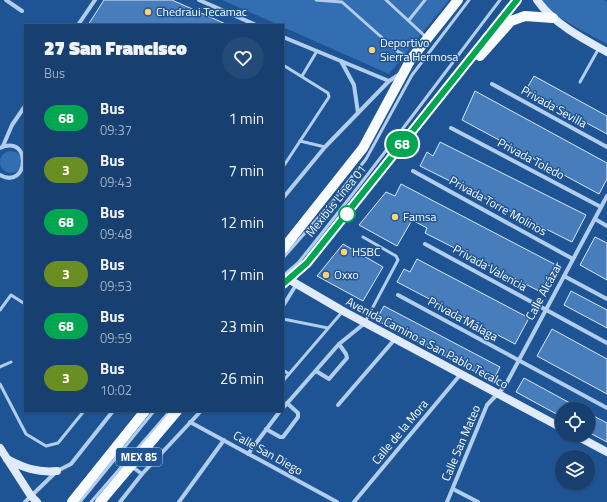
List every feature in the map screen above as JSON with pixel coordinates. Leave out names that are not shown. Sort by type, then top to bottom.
[{"type":"main road","points":[[284,248],[363,148],[411,59],[458,0]]},
{"type":"main road","points":[[287,281],[307,263],[517,0]]},
{"type":"main road","points":[[537,0],[553,18],[607,52]]},
{"type":"main road","points":[[445,91],[465,74],[511,21],[525,16],[553,18]]},
{"type":"main road","name":"Avenida Camino a San Pablo Tecalco","points":[[287,281],[460,375],[555,424]]},
{"type":"main road","name":"MEX 85","points":[[72,502],[144,412]]},
{"type":"main road","name":"MEX 85","points":[[100,502],[176,412]]},
{"type":"main road","points":[[588,442],[607,452]]},
{"type":"main road","points":[[0,448],[31,500]]},
{"type":"main road","points":[[6,458],[26,468],[43,472],[57,471]]},
{"type":"street","points":[[6,0],[22,11]]},
{"type":"street","points":[[79,24],[95,0]]},
{"type":"street","points":[[199,0],[254,24]]},
{"type":"street","points":[[284,37],[389,81]]},
{"type":"street","points":[[340,61],[354,85],[358,113]]},
{"type":"street","points":[[284,197],[325,147],[389,81],[404,71]]},
{"type":"street","name":"Privada Sevilla","points":[[492,84],[607,147]]},
{"type":"street","points":[[2,147],[12,125],[24,107]]},
{"type":"street","name":"Privada Toledo","points":[[451,128],[601,207]]},
{"type":"street","points":[[0,176],[9,178],[23,172],[24,164],[23,156],[18,150],[11,146],[2,147]]},
{"type":"street","name":"Privada Torre Molinos","points":[[413,171],[573,259]]},
{"type":"street","name":"Calle Alcázar","points":[[497,394],[505,386],[607,196]]},
{"type":"street","points":[[595,219],[607,226]]},
{"type":"street","name":"Privada Valencia","points":[[425,244],[607,343]]},
{"type":"street","points":[[564,276],[607,299]]},
{"type":"street","points":[[284,300],[287,281]]},
{"type":"street","name":"Privada Málaga","points":[[398,295],[607,408]]},
{"type":"street","points":[[284,407],[339,344],[365,323]]},
{"type":"street","points":[[338,405],[396,339]]},
{"type":"street","points":[[316,371],[329,379],[346,358],[346,354],[339,344]]},
{"type":"street","name":"Calle de la Mora","points":[[354,502],[460,375]]},
{"type":"street","name":"Calle San Mateo","points":[[447,502],[487,405],[497,394]]},
{"type":"street","points":[[266,429],[280,437],[283,437],[298,417],[298,414],[287,403]]},
{"type":"street","points":[[31,500],[57,471],[70,464],[112,412]]},
{"type":"street","points":[[120,502],[142,474],[200,412]]},
{"type":"street","points":[[248,454],[279,412]]},
{"type":"street","name":"Calle San Diego","points":[[190,422],[337,502]]},
{"type":"street","points":[[179,502],[224,440]]},
{"type":"street","points":[[131,466],[142,474]]},
{"type":"street","points":[[453,489],[478,502]]},
{"type":"lane","points":[[316,0],[341,1],[397,52],[411,59]]},
{"type":"lane","points":[[386,0],[427,38]]},
{"type":"lane","points":[[409,20],[425,0]]},
{"type":"lane","name":"Mexibús Línea 01","points":[[284,257],[333,201],[366,159],[412,75],[469,0]]},
{"type":"lane","name":"Mexibús Línea 01","points":[[287,281],[298,263],[376,165],[500,0]]},
{"type":"lane","points":[[580,82],[599,48]]},
{"type":"lane","points":[[302,76],[317,52]]},
{"type":"lane","points":[[284,66],[328,93],[329,97],[284,165]]},
{"type":"lane","points":[[300,141],[325,147]]},
{"type":"lane","points":[[364,237],[396,256],[398,260],[365,323]]},
{"type":"lane","points":[[0,310],[11,295],[24,303]]},
{"type":"lane","points":[[284,380],[343,311]]},
{"type":"lane","points":[[284,319],[328,328]]},
{"type":"lane","points":[[0,367],[11,362]]},
{"type":"lane","points":[[284,371],[289,374]]},
{"type":"lane","points":[[0,384],[26,434],[46,446],[58,443],[83,412]]},
{"type":"lane","points":[[80,502],[153,412]]},
{"type":"lane","points":[[91,502],[169,412]]},
{"type":"shaded area","name":"Deportivo Sierra Hermosa","points":[[222,0],[449,0],[389,74],[284,27],[284,24],[277,24]]},
{"type":"shaded area","points":[[539,0],[604,0],[607,2],[607,44],[562,19]]},
{"type":"shaded area","points":[[11,151],[19,154],[22,162],[19,170],[11,173],[3,170],[0,162],[3,154]]},
{"type":"building","name":"Chedraui Tecamac","points":[[104,0],[172,0],[226,24],[89,24]]},
{"type":"building","points":[[534,76],[607,116],[607,134],[526,90]]},
{"type":"building","points":[[475,91],[607,163],[607,179],[599,194],[462,120]]},
{"type":"building","points":[[440,142],[586,215],[572,242],[420,166],[427,152],[433,156]]},
{"type":"building","points":[[401,184],[558,266],[543,293],[425,233],[427,228],[412,220],[397,246],[359,225],[386,192],[395,196]]},
{"type":"building","points":[[595,237],[607,243],[607,280],[580,265]]},
{"type":"building","points":[[343,244],[383,267],[363,301],[317,276]]},
{"type":"building","points":[[417,259],[529,318],[515,344],[397,282],[404,269],[410,272]]},
{"type":"building","points":[[571,291],[607,310],[607,328],[564,305]]},
{"type":"building","points":[[384,306],[500,367],[493,381],[376,320]]},
{"type":"building","points":[[552,329],[607,359],[607,394],[537,356]]},
{"type":"building","points":[[524,378],[568,402],[555,402],[555,413],[516,392]]},
{"type":"building","points":[[595,417],[607,423],[607,442],[595,436]]},
{"type":"bus line","name":"68","points":[[284,283],[307,263],[517,0]]},
{"type":"place","name":"Chedraui Tecamac","points":[[148,12]]},
{"type":"place","name":"Deportivo Sierra Hermosa","points":[[372,50]]},
{"type":"place","name":"Famsa","points":[[395,217]]},
{"type":"place","name":"HSBC","points":[[344,252]]},
{"type":"place","name":"Oxxo","points":[[326,275]]}]
